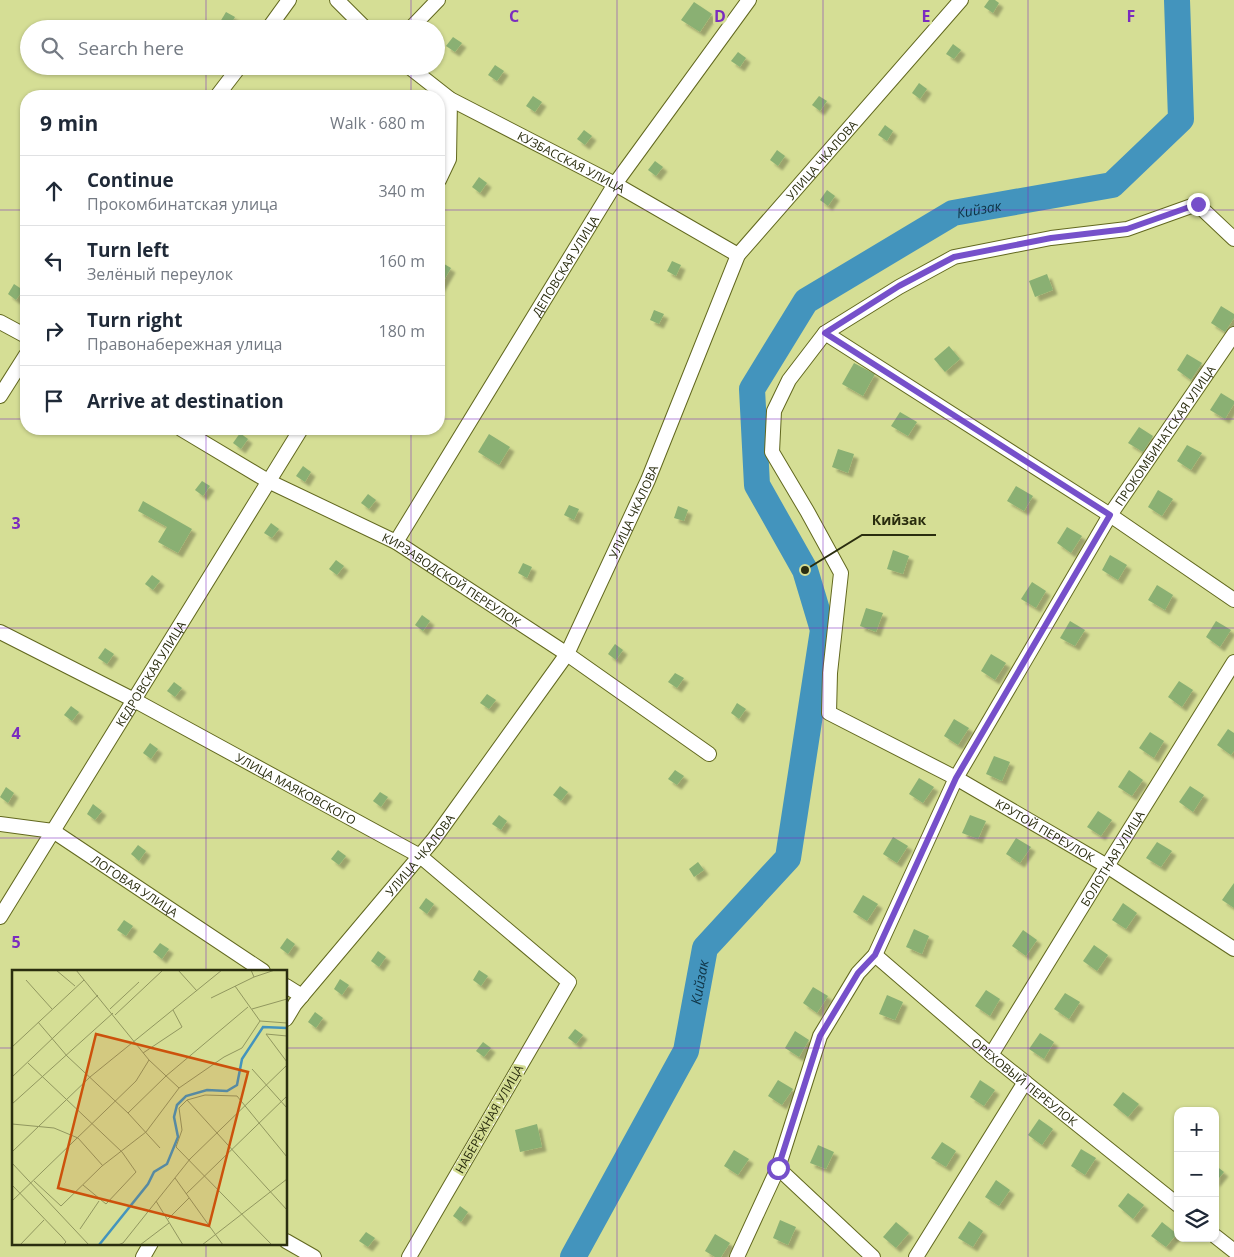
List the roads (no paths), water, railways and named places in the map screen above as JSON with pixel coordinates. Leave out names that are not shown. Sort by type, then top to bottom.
[{"type":"street","points":[[275,20],[289,0]]},
{"type":"street","points":[[337,0],[357,20]]},
{"type":"street","points":[[419,20],[438,0]]},
{"type":"street","name":"ДЕПОВСКАЯ УЛИЦА","points":[[396,542],[615,184],[749,0]]},
{"type":"street","name":"УЛИЦА ЧКАЛОВА","points":[[288,1016],[295,1004],[434,839],[567,654],[648,480],[738,254],[961,0]]},
{"type":"street","points":[[222,90],[233,75]]},
{"type":"street","name":"КУЗБАССКАЯ УЛИЦА","points":[[419,75],[439,90]]},
{"type":"street","name":"КУЗБАССКАЯ УЛИЦА","points":[[445,95],[615,184],[738,254]]},
{"type":"street","points":[[445,166],[448,159],[450,99]]},
{"type":"street","points":[[1234,239],[1198,204],[1127,229],[1051,238],[954,257],[899,286],[825,333],[1110,515],[1234,600]]},
{"type":"street","points":[[0,322],[20,333]]},
{"type":"street","name":"КРУТОЙ ПЕРЕУЛОК","points":[[825,333],[789,380],[774,411],[772,452],[840,573],[830,673],[829,713],[956,778],[1107,866],[1234,949]]},
{"type":"street","name":"ПРОКОМБИНАТСКАЯ УЛИЦА","points":[[737,1257],[778,1168],[820,1036],[858,973],[875,955],[956,778],[1110,515],[1234,334]]},
{"type":"street","points":[[0,396],[20,364]]},
{"type":"street","name":"КИРЗАВОДСКОЙ ПЕРЕУЛОК","points":[[191,435],[268,481],[396,542],[567,654],[709,754]]},
{"type":"street","name":"КЕДРОВСКАЯ УЛИЦА","points":[[0,918],[297,435]]},
{"type":"street","name":"УЛИЦА МАЯКОВСКОГО","points":[[0,632],[134,700],[420,856],[569,982]]},
{"type":"street","name":"БОЛОТНАЯ УЛИЦА","points":[[991,1055],[1234,662]]},
{"type":"street","name":"ЛОГОВАЯ УЛИЦА","points":[[0,824],[53,831],[262,970]]},
{"type":"street","name":"ОРЕХОВЫЙ ПЕРЕУЛОК","points":[[875,955],[991,1055],[1174,1202]]},
{"type":"street","name":"НАБЕРЕЖНАЯ УЛИЦА","points":[[409,1257],[569,982]]},
{"type":"street","points":[[288,987],[302,996]]},
{"type":"street","points":[[916,1257],[1025,1082]]},
{"type":"street","points":[[778,1168],[873,1257]]},
{"type":"street","points":[[1219,1239],[1234,1251]]},
{"type":"street","points":[[288,1242],[314,1257]]},
{"type":"street","points":[[143,1257],[150,1244]]},
{"type":"waterway","name":"Кийзак","points":[[573,1257],[686,1051],[705,948],[788,858],[823,630],[805,570],[757,485],[752,389],[806,301],[953,213],[1112,185],[1181,119],[1177,0]]},
{"type":"place","name":"Кийзак","points":[[805,570]]}]
